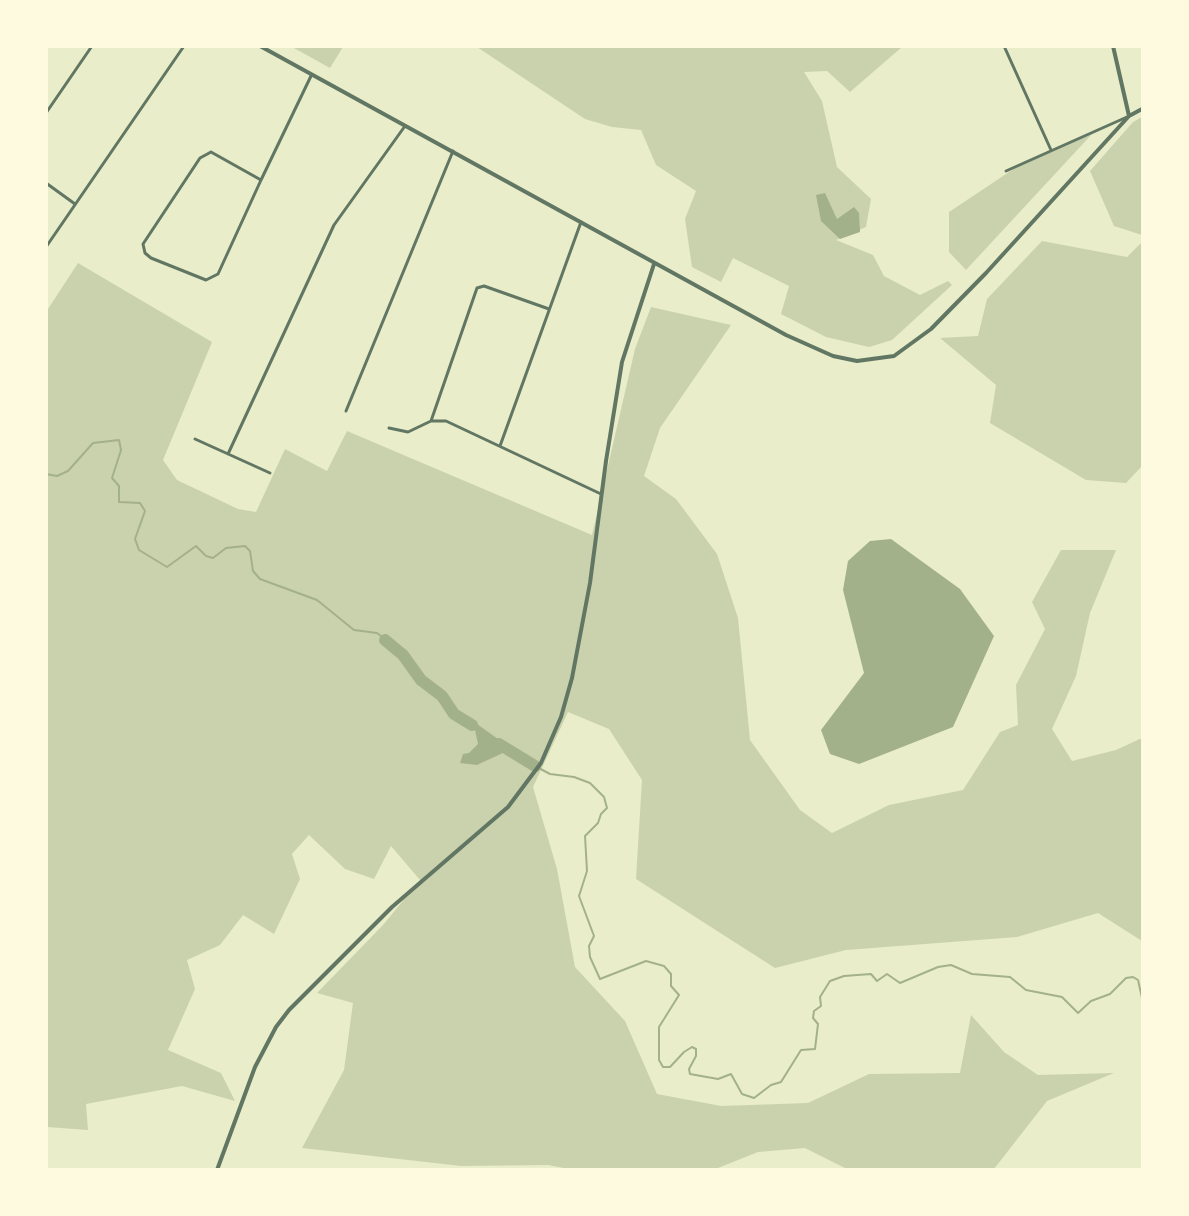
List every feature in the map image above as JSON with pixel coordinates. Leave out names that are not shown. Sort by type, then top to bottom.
[{"type":"street","points":[[46,113],[92,46]]},
{"type":"street","points":[[46,247],[184,46]]},
{"type":"street","points":[[260,46],[654,264],[812,347],[857,361],[888,358],[918,340],[953,308],[1129,116]]},
{"type":"street","points":[[1004,46],[1051,150]]},
{"type":"street","points":[[1113,46],[1129,116]]},
{"type":"street","points":[[261,180],[218,153],[204,154],[144,240],[145,253],[151,258],[201,279],[214,277],[261,180],[311,76]]},
{"type":"street","points":[[1006,171],[1143,109]]},
{"type":"street","points":[[228,454],[334,225],[405,126]]},
{"type":"street","points":[[346,411],[453,151]]},
{"type":"street","points":[[46,183],[75,204]]},
{"type":"street","points":[[500,446],[581,222]]},
{"type":"street","points":[[217,1170],[255,1067],[276,1027],[289,1010],[392,907],[508,807],[541,763],[561,717],[572,678],[590,583],[601,494],[622,362],[654,264]]},
{"type":"street","points":[[431,421],[477,288],[484,286],[549,309]]},
{"type":"street","points":[[389,428],[414,431],[431,421],[446,421],[601,494]]},
{"type":"street","points":[[195,439],[270,473]]},
{"type":"shaded area","points":[[292,47],[343,47],[330,68]]},
{"type":"shaded area","points":[[477,47],[902,47],[850,92],[827,71],[804,72],[822,101],[837,167],[871,199],[866,227],[836,240],[873,255],[884,276],[920,295],[948,281],[952,285],[892,340],[869,347],[826,337],[781,314],[789,286],[733,258],[721,282],[692,267],[685,219],[696,191],[656,165],[641,130],[612,127],[585,119]]},
{"type":"shaded area","points":[[1142,117],[1142,235],[1114,226],[1090,171],[1133,122]]},
{"type":"shaded area","points":[[1092,134],[966,270],[949,252],[949,212],[1015,168]]},
{"type":"shaded area","points":[[825,193],[837,219],[854,207],[859,213],[860,232],[840,239],[821,221],[816,195]]},
{"type":"shaded area","points":[[1042,241],[1127,257],[1142,242],[1142,466],[1126,483],[1086,480],[990,423],[996,385],[940,338],[978,336],[987,299]]},
{"type":"shaded area","points":[[78,263],[212,342],[163,460],[177,480],[238,509],[256,512],[285,449],[327,471],[347,431],[592,535],[635,349],[651,307],[731,325],[660,428],[644,476],[676,499],[717,554],[738,618],[750,740],[800,810],[832,833],[889,805],[963,790],[1000,732],[1018,725],[1016,685],[1045,629],[1032,602],[1061,550],[1116,550],[1090,613],[1076,676],[1052,729],[1072,761],[1116,750],[1142,738],[1142,941],[1098,913],[1017,937],[846,950],[775,968],[636,879],[642,780],[609,729],[568,712],[533,787],[557,869],[575,967],[625,1021],[657,1094],[721,1106],[808,1103],[869,1074],[960,1073],[971,1015],[1004,1052],[1038,1075],[1114,1073],[1047,1101],[994,1169],[847,1169],[805,1148],[758,1152],[713,1170],[574,1170],[548,1165],[461,1166],[302,1148],[344,1070],[353,1003],[317,993],[383,925],[420,880],[391,846],[374,879],[345,869],[309,835],[292,854],[300,879],[274,934],[243,915],[220,945],[187,960],[195,989],[168,1050],[221,1073],[235,1101],[182,1086],[86,1104],[88,1130],[47,1127],[46,312]]},
{"type":"shaded area","points":[[891,539],[960,589],[994,636],[953,727],[859,764],[830,754],[821,730],[864,673],[843,590],[848,561],[870,541]]},
{"type":"shaded area","points":[[463,714],[512,749],[512,753],[505,752],[477,765],[460,763],[463,754],[469,753],[478,744],[475,730],[458,718]]},
{"type":"waterway","points":[[46,474],[57,476],[68,471],[93,443],[119,440],[121,450],[112,478],[119,486],[119,502],[140,503],[145,511],[135,539],[139,550],[167,567],[196,546],[206,556],[213,558],[226,548],[245,546],[250,551],[253,571],[260,579],[317,600],[354,630],[377,633],[402,652],[416,672],[458,718]]},
{"type":"waterway","points":[[385,640],[403,655],[421,680],[442,696],[454,714],[472,725]]},
{"type":"waterway","points":[[499,744],[535,766]]},
{"type":"waterway","points":[[535,766],[550,774],[574,777],[590,783],[604,797],[607,808],[601,814],[598,823],[585,836],[587,871],[579,896],[594,936],[589,946],[590,957],[600,979],[646,961],[664,966],[671,974],[671,986],[679,995],[659,1027],[659,1060],[663,1067],[670,1067],[692,1047],[696,1049],[696,1056],[689,1069],[690,1074],[718,1079],[731,1074],[742,1094],[754,1098],[771,1085],[781,1082],[801,1050],[815,1049],[818,1024],[813,1018],[814,1011],[821,1006],[820,997],[830,981],[844,976],[871,974],[877,981],[887,974],[900,983],[938,967],[951,965],[972,974],[1010,977],[1026,990],[1062,997],[1078,1013],[1091,1001],[1110,994],[1126,978],[1133,977],[1138,980],[1142,998]]}]
